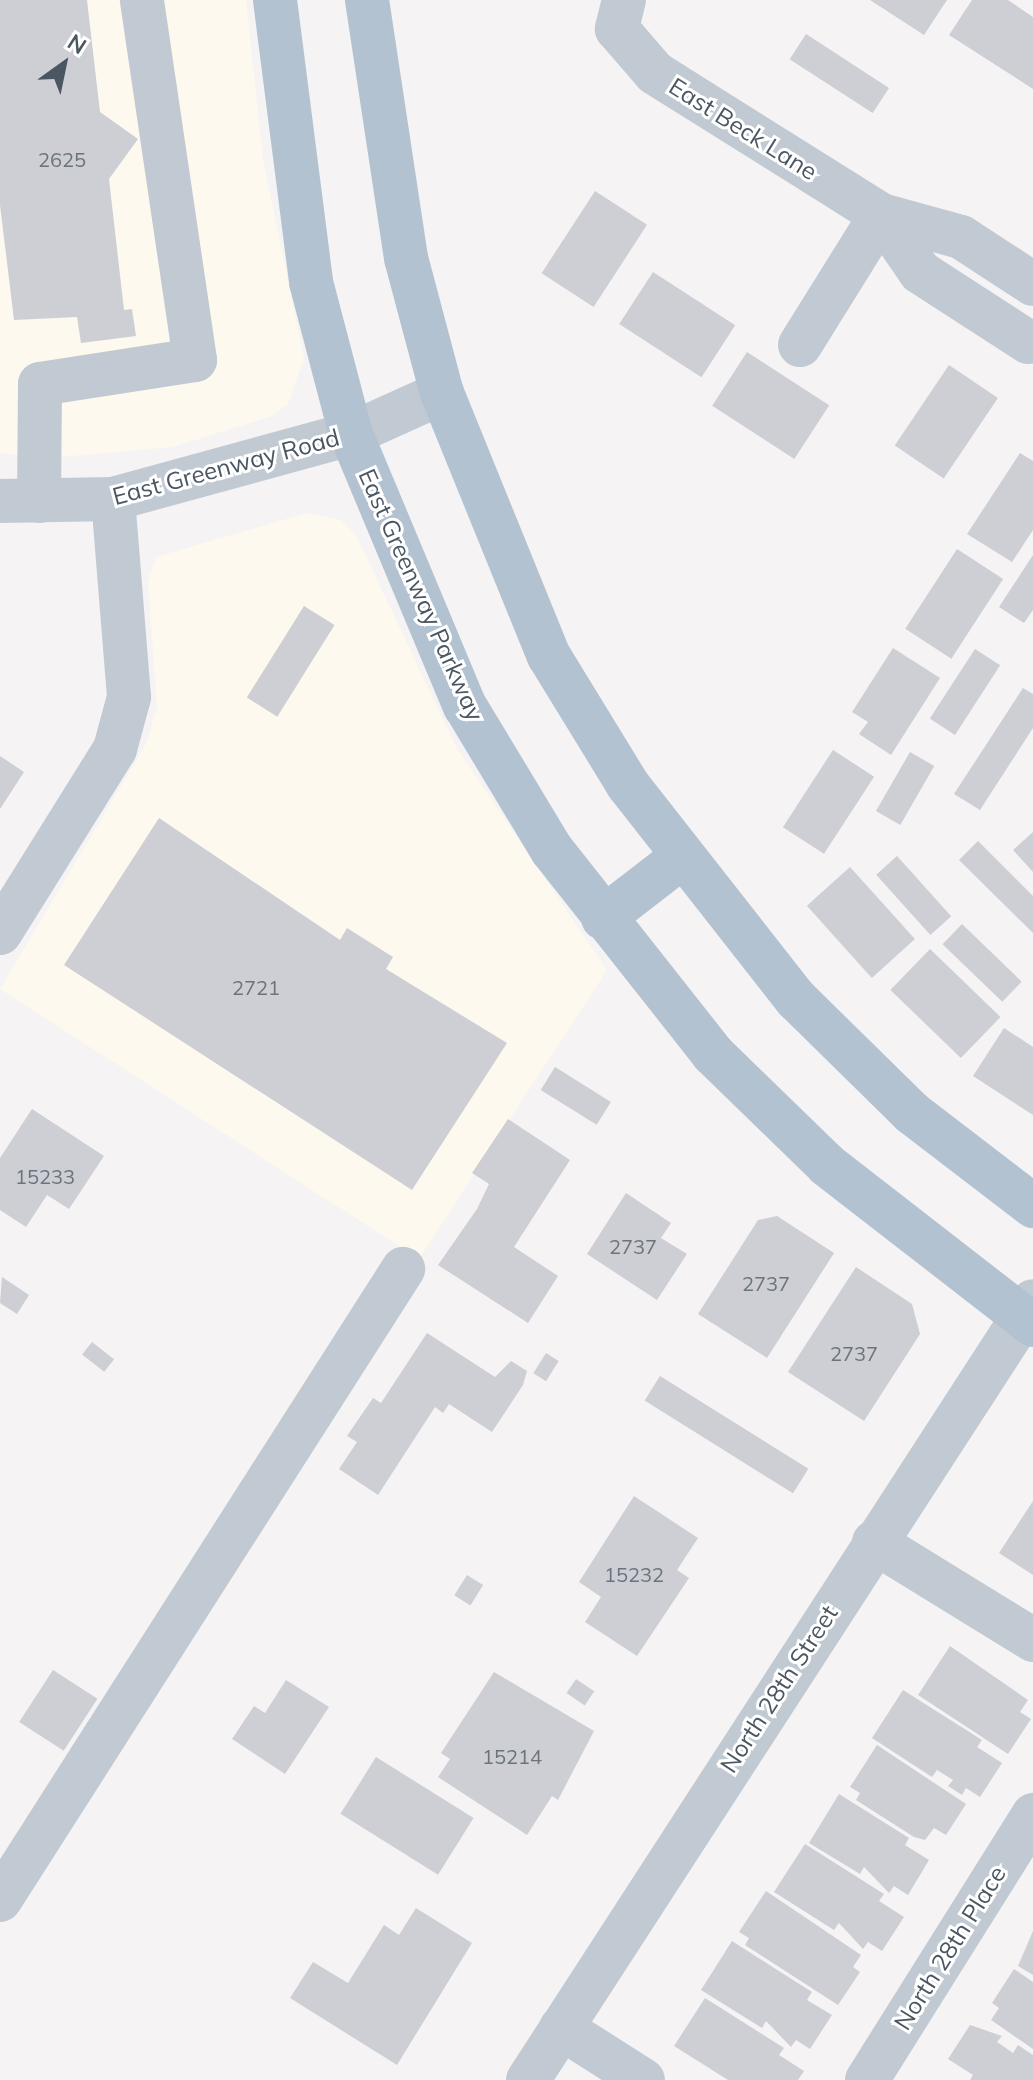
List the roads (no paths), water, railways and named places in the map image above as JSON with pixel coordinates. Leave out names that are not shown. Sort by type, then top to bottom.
[{"type":"main road","name":"East Greenway Parkway","points":[[275,0],[311,282],[351,434],[465,706],[552,850],[713,1054],[827,1165],[1029,1315]]},
{"type":"main road","points":[[367,0],[406,258],[442,393],[549,656],[682,857],[796,999],[912,1113],[1024,1191]]},
{"type":"main road","points":[[603,918],[682,857]]},
{"type":"street","points":[[20,501],[40,384],[195,360],[142,0]]},
{"type":"street","name":"East Beck Lane","points":[[620,15],[655,73],[881,215]]},
{"type":"street","points":[[881,215],[961,237],[1033,284]]},
{"type":"street","points":[[881,215],[920,272],[1028,342]]},
{"type":"street","points":[[800,345],[881,215]]},
{"type":"street","name":"East Greenway Road","points":[[20,501],[113,499],[351,434],[442,393]]},
{"type":"street","points":[[0,933],[115,749],[129,697],[113,499]]},
{"type":"street","points":[[0,1900],[403,1269]]},
{"type":"street","name":"North 28th Street","points":[[528,2080],[874,1542],[1029,1315]]},
{"type":"street","points":[[874,1542],[1033,1640]]},
{"type":"street","name":"North 28th Place","points":[[867,2080],[1033,1815]]},
{"type":"street","points":[[561,2028],[643,2080]]}]
